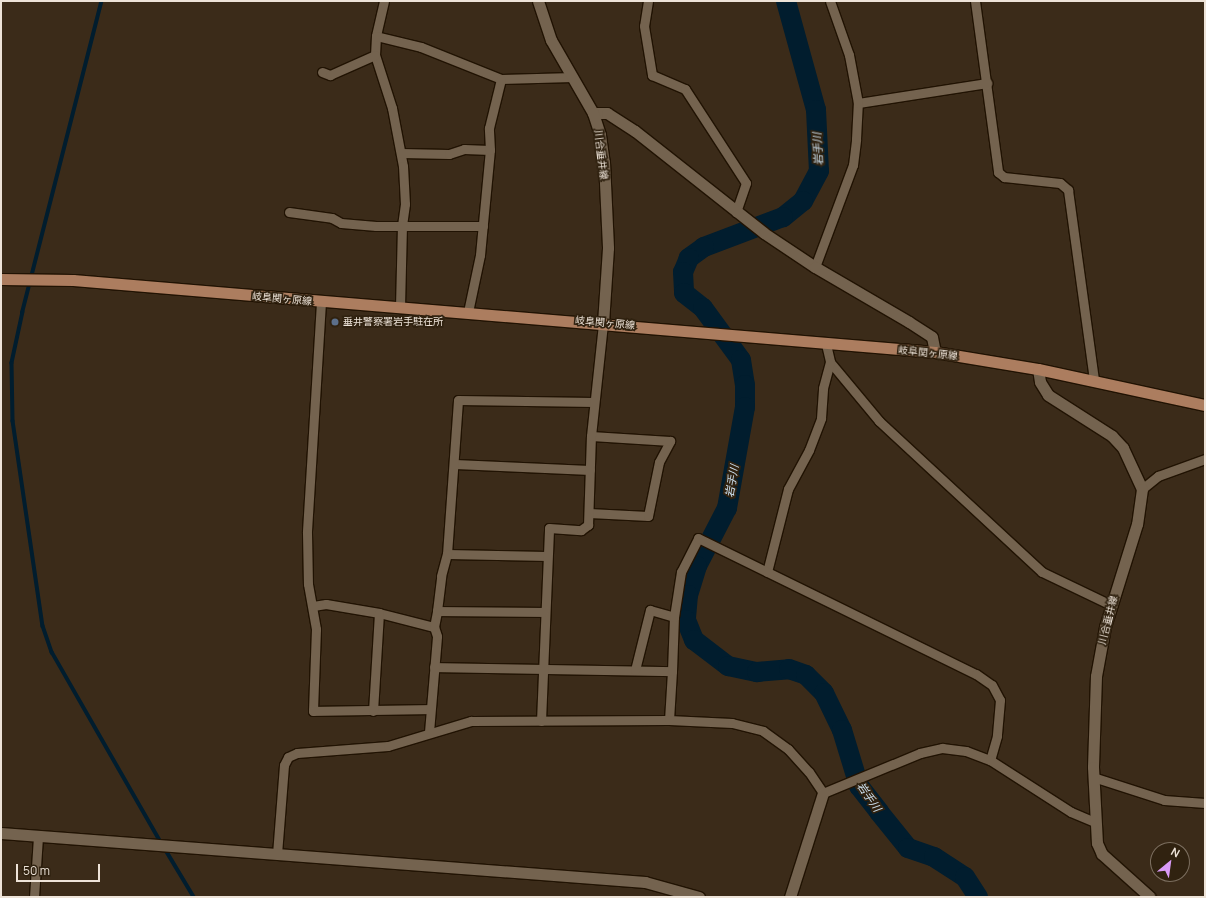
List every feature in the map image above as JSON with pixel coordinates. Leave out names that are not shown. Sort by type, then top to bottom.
[{"type":"main road","name":"岐阜関ヶ原線","points":[[1,279],[43,279],[321,302],[468,312],[826,344],[935,352],[1038,369],[1205,404]]},
{"type":"street","points":[[384,1],[376,36],[374,55],[392,108],[400,153],[406,204],[402,224],[400,307]]},
{"type":"street","name":"川合垂井線","points":[[538,1],[551,40],[594,112],[604,162],[608,248],[603,323]]},
{"type":"street","points":[[648,1],[644,26],[652,75],[684,89],[746,183],[739,214]]},
{"type":"street","points":[[815,268],[852,165],[858,103],[849,55],[830,1]]},
{"type":"street","points":[[974,1],[987,83],[998,172],[1004,177],[1060,183],[1068,190],[1094,380]]},
{"type":"street","points":[[376,36],[421,47],[501,79],[573,77]]},
{"type":"street","points":[[322,72],[330,75],[374,55]]},
{"type":"street","points":[[468,312],[480,255],[490,150],[489,128],[501,79]]},
{"type":"street","points":[[858,103],[987,83]]},
{"type":"street","points":[[594,112],[607,113],[635,132],[764,233],[815,268],[909,322],[932,338],[935,352]]},
{"type":"street","points":[[400,153],[449,154],[464,149],[490,150]]},
{"type":"street","points":[[289,212],[332,218],[341,223],[376,226],[402,224],[483,226]]},
{"type":"street","points":[[321,302],[307,533],[308,584],[316,629],[313,711],[430,710]]},
{"type":"street","points":[[541,721],[544,612],[549,528],[581,530],[588,525],[591,436],[603,323]]},
{"type":"street","points":[[826,344],[830,362],[879,421],[1042,572],[1111,605]]},
{"type":"street","points":[[767,572],[788,488],[809,450],[821,418],[823,388],[830,362]]},
{"type":"street","points":[[1038,369],[1040,382],[1048,395],[1112,436],[1123,448],[1142,489],[1158,476],[1205,459]]},
{"type":"street","points":[[429,732],[437,636],[434,628],[441,576],[447,554],[455,464],[458,400],[594,402]]},
{"type":"street","points":[[589,513],[648,516],[659,462],[670,441],[591,436]]},
{"type":"street","points":[[455,464],[590,470]]},
{"type":"street","name":"川合垂井線","points":[[1142,489],[1137,524],[1111,605],[1096,676],[1093,777],[1097,843],[1102,854],[1150,897]]},
{"type":"street","points":[[669,720],[674,617],[681,572],[698,538],[976,674],[992,685],[1000,700],[998,736],[990,760]]},
{"type":"street","points":[[447,554],[547,556]]},
{"type":"street","points":[[313,606],[326,604],[379,613],[434,628]]},
{"type":"street","points":[[636,670],[650,610],[674,617]]},
{"type":"street","points":[[437,611],[544,612]]},
{"type":"street","points":[[373,711],[379,613]]},
{"type":"street","points":[[434,667],[672,671]]},
{"type":"street","points":[[277,854],[284,765],[288,757],[297,753],[388,746],[429,732],[471,721],[669,720],[732,723],[763,731],[788,749],[809,772],[823,793]]},
{"type":"street","points":[[790,897],[823,793],[846,781],[920,753],[942,748],[966,751],[990,760],[1071,812],[1095,822]]},
{"type":"street","points":[[1093,777],[1164,800],[1205,803]]},
{"type":"street","points":[[1,833],[645,882],[699,897]]},
{"type":"street","points":[[34,897],[38,836]]},
{"type":"waterway","points":[[102,1],[23,312],[12,363],[13,421],[43,626],[52,652],[161,842]]},
{"type":"waterway","name":"岩手川","points":[[786,1],[816,110],[819,171],[803,201],[783,217],[704,247],[689,258],[683,272],[684,293],[703,308],[741,360],[745,385],[745,407],[727,508],[697,566],[688,595],[686,620],[694,640],[728,666],[757,672],[789,669],[806,675],[824,693],[842,730],[859,786],[879,812],[908,848],[934,857],[965,877],[978,897]]},
{"type":"waterway","points":[[164,847],[194,897]]},
{"type":"place","name":"垂井警察署岩手駐在所","points":[[335,322]]}]
